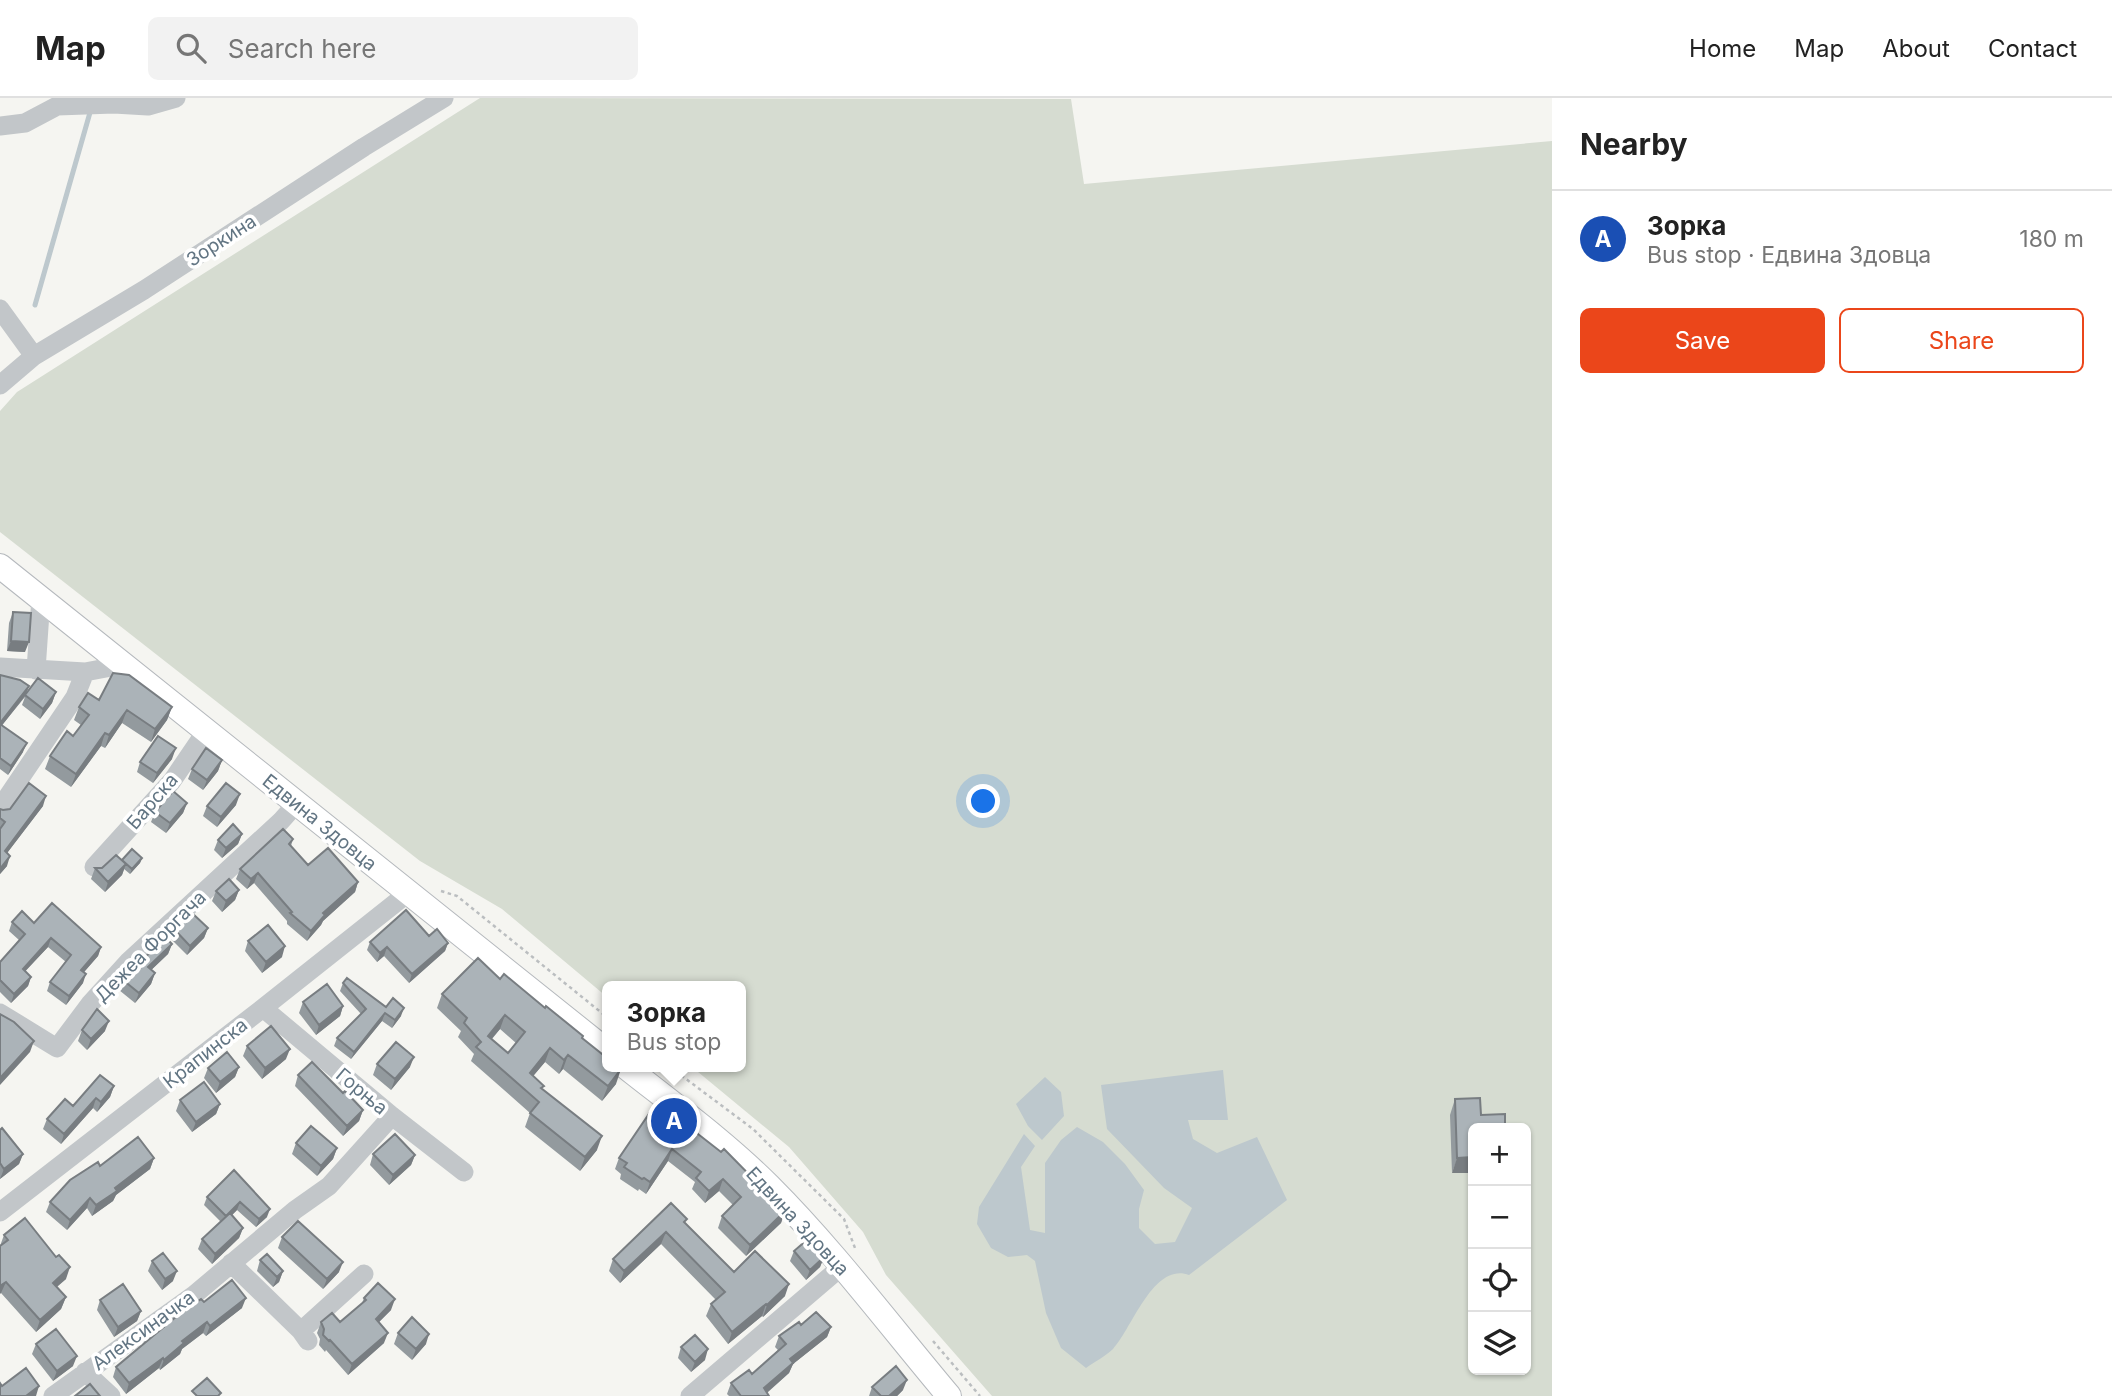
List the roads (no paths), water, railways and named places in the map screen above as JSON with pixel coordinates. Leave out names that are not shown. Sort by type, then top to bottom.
[{"type":"main road","name":"Едвина Здовца","points":[[0,566],[602,1048]]},
{"type":"main road","name":"Едвина Здовца","points":[[632,1072],[720,1141],[768,1185],[817,1237],[949,1396]]},
{"type":"street","points":[[0,126],[25,122],[57,106],[148,106],[176,98]]},
{"type":"street","name":"Зоркина","points":[[0,385],[34,356],[144,290],[444,98]]},
{"type":"street","points":[[0,309],[34,356]]},
{"type":"street","points":[[36,670],[37,594]]},
{"type":"street","points":[[0,667],[85,672],[122,665]]},
{"type":"street","points":[[0,808],[75,697],[85,672]]},
{"type":"street","name":"Барска","points":[[94,867],[172,781],[206,731]]},
{"type":"street","name":"Дежеа Форгача","points":[[0,1013],[57,1048],[90,1004],[129,961],[281,821],[297,803]]},
{"type":"street","name":"Крапинска","points":[[0,1212],[408,893]]},
{"type":"street","name":"Горња","points":[[264,1008],[392,1116],[464,1172]]},
{"type":"street","name":"Алексиначка","points":[[53,1396],[194,1295],[295,1210],[329,1186],[392,1116]]},
{"type":"street","points":[[231,1263],[304,1336],[364,1274]]},
{"type":"street","points":[[700,1393],[841,1267]]},
{"type":"street","points":[[85,1372],[111,1396]]},
{"type":"waterway","points":[[35,305],[91,109]]},
{"type":"place","name":"Зорка","points":[[674,1121]]}]
